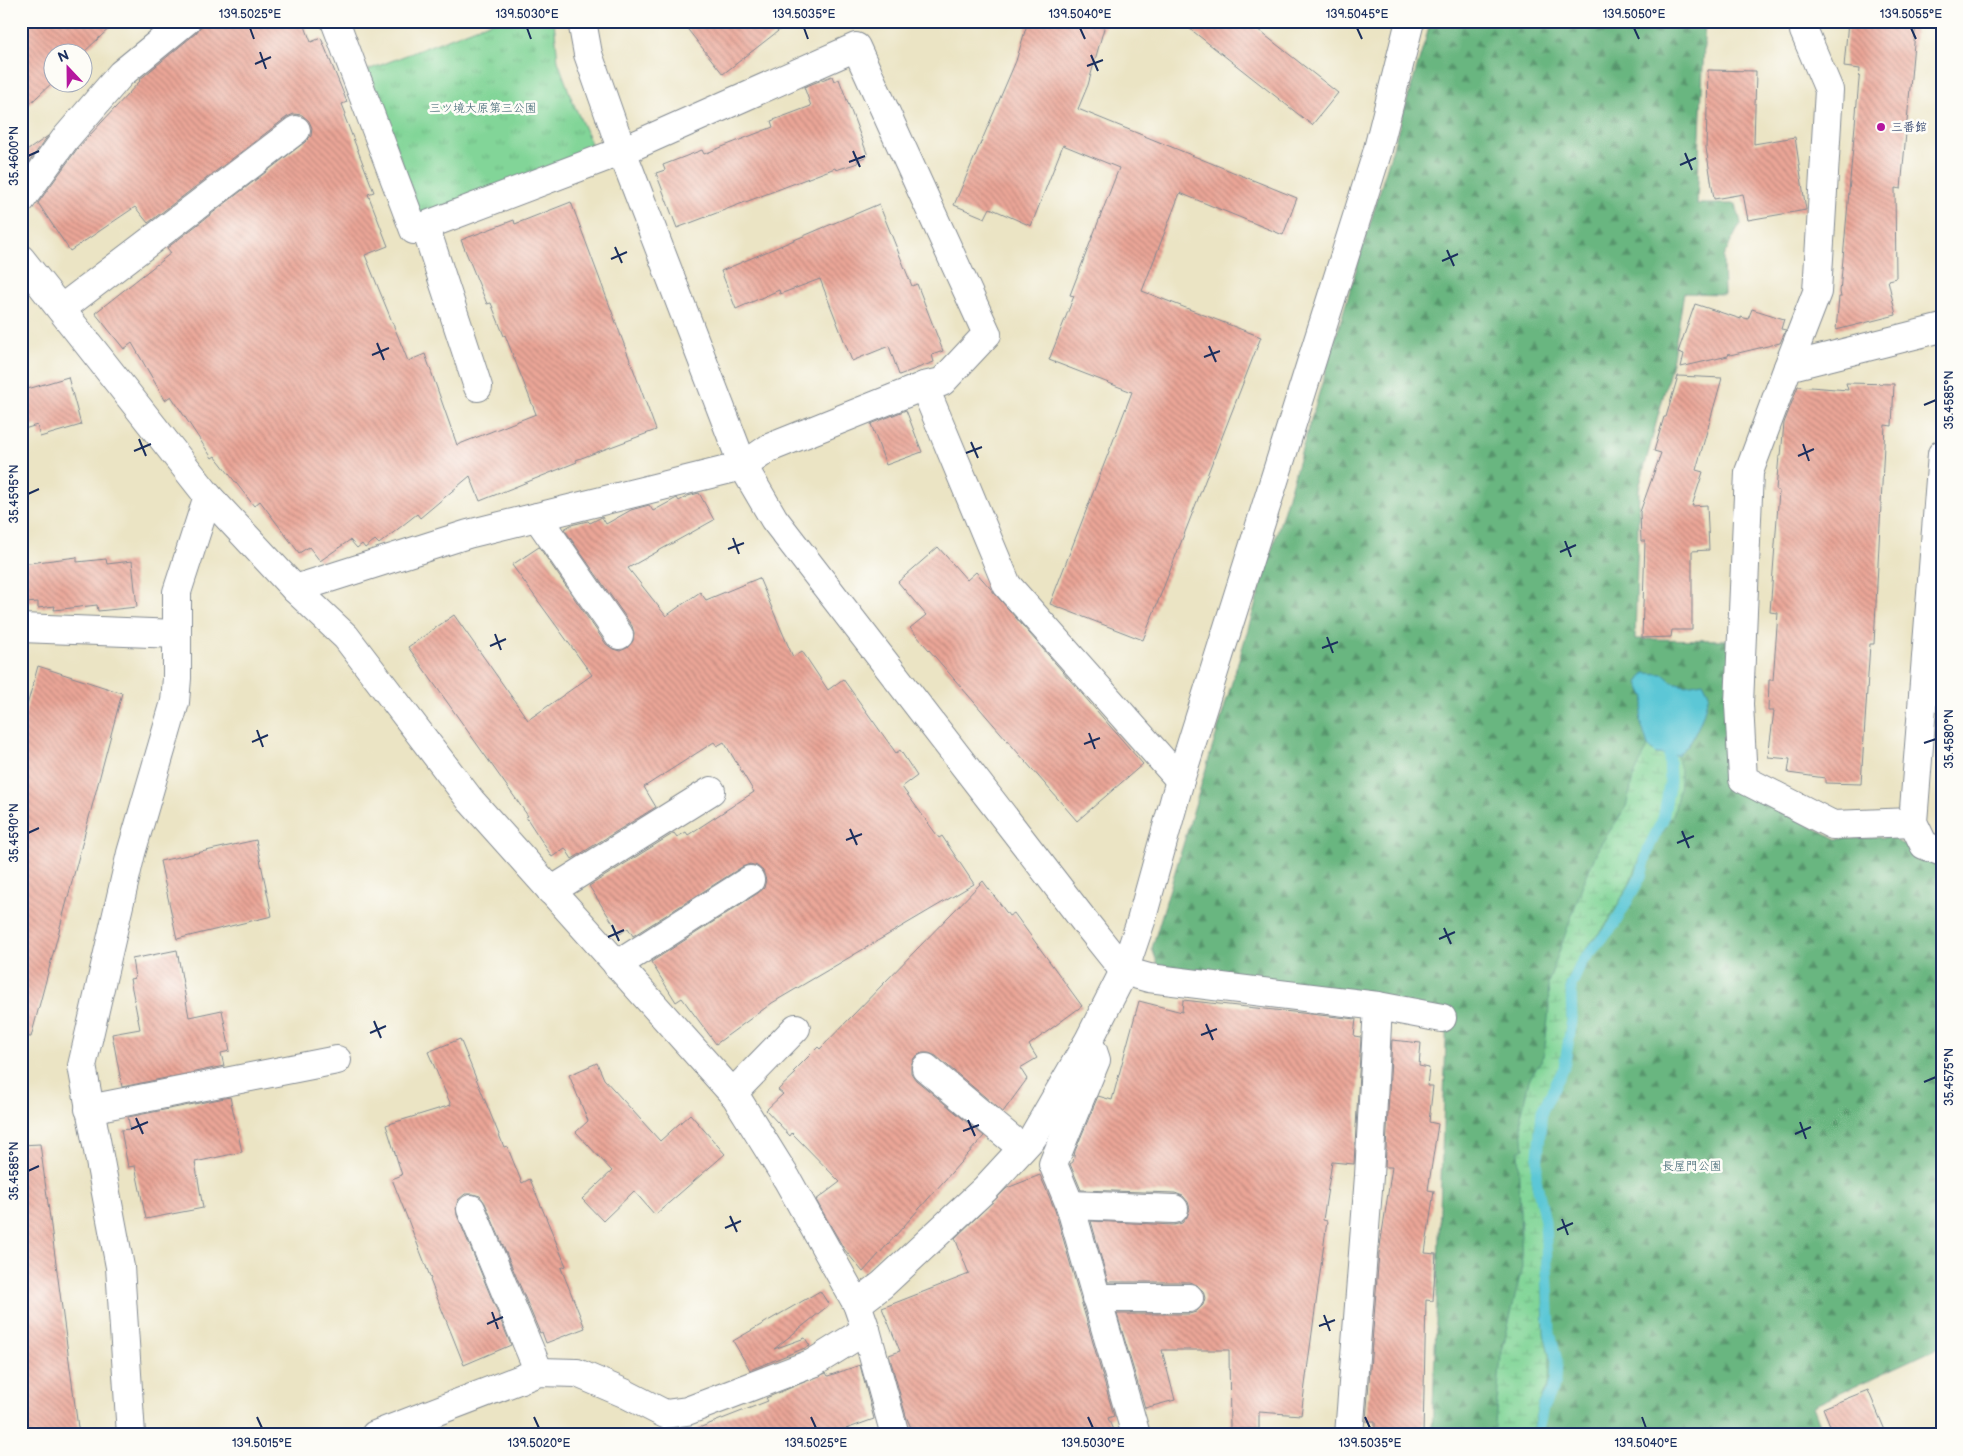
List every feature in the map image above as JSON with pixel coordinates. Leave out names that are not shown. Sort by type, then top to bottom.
[{"type":"street","points":[[21,200],[64,139],[121,74],[186,21]]},
{"type":"street","points":[[296,589],[468,534],[743,466],[769,448],[924,386],[942,382],[987,334],[856,48],[622,151],[414,230],[335,21]]},
{"type":"street","points":[[582,21],[588,54],[622,151],[743,466],[774,519],[1124,971],[1150,978],[1186,984],[1378,1006],[1442,1018]]},
{"type":"street","points":[[857,1304],[882,1285],[964,1208],[1033,1137],[1089,1040],[1124,971],[1141,921],[1180,780],[1377,153],[1410,21]]},
{"type":"street","points":[[1806,21],[1804,31],[1829,90],[1817,292],[1749,472],[1739,704],[1743,779],[1833,825],[1913,822]]},
{"type":"street","points":[[61,309],[296,130]]},
{"type":"street","points":[[425,226],[478,387]]},
{"type":"street","points":[[21,259],[208,496],[296,589],[346,637],[471,801],[733,1093],[787,1179],[857,1304],[895,1435]]},
{"type":"street","points":[[1788,367],[1942,328]]},
{"type":"street","points":[[924,386],[1007,585],[1180,780]]},
{"type":"street","points":[[1942,454],[1931,714],[1913,822],[1924,845],[1942,852]]},
{"type":"street","points":[[131,1435],[120,1267],[82,1066],[131,853],[175,702],[177,592],[208,496]]},
{"type":"street","points":[[537,517],[619,635]]},
{"type":"street","points":[[21,628],[177,634]]},
{"type":"street","points":[[551,890],[711,791]]},
{"type":"street","points":[[617,965],[750,880]]},
{"type":"street","points":[[1349,1435],[1369,1176],[1378,1006]]},
{"type":"street","points":[[733,1093],[796,1028]]},
{"type":"street","points":[[1089,1040],[1096,1060],[1053,1164],[1070,1205],[1136,1435]]},
{"type":"street","points":[[89,1110],[337,1060]]},
{"type":"street","points":[[926,1068],[1022,1148]]},
{"type":"street","points":[[1070,1205],[1174,1210]]},
{"type":"street","points":[[471,1209],[539,1372]]},
{"type":"street","points":[[1096,1298],[1189,1298]]},
{"type":"street","points":[[375,1435],[539,1372],[577,1373],[624,1393],[665,1414],[687,1411],[813,1363],[866,1330]]},
{"type":"green space","name":"三ツ境大原第三公園","points":[[494,21],[554,21],[558,61],[572,100],[594,150],[421,215],[368,70]]},
{"type":"green space","name":"長屋門公園","points":[[1431,21],[1705,21],[1697,204],[1736,204],[1741,223],[1723,257],[1724,294],[1684,293],[1672,363],[1639,488],[1635,639],[1731,640],[1730,787],[1837,839],[1890,837],[1924,857],[1942,863],[1942,1346],[1813,1406],[1824,1435],[1432,1435],[1447,1012],[1158,965],[1152,948]]},
{"type":"green space","points":[[1648,746],[1656,754],[1677,755],[1681,770],[1674,812],[1663,833],[1642,854],[1630,883],[1607,923],[1578,959],[1566,984],[1567,1020],[1560,1066],[1538,1109],[1535,1129],[1536,1153],[1531,1180],[1541,1223],[1544,1333],[1550,1359],[1549,1381],[1538,1406],[1531,1435],[1494,1435],[1501,1356],[1522,1267],[1518,1151],[1524,1148],[1521,1116],[1529,1080],[1544,1056],[1549,1008],[1548,983],[1583,884],[1599,847],[1626,807],[1633,778]]},
{"type":"water","points":[[1645,673],[1663,674],[1672,682],[1686,685],[1703,682],[1709,694],[1694,735],[1677,755],[1656,754],[1648,746],[1640,720],[1645,698],[1638,683]]},
{"type":"building","points":[[21,21],[117,21],[92,45],[92,42],[42,42],[42,92],[21,112]]},
{"type":"building","points":[[214,21],[303,21],[311,42],[321,38],[347,102],[342,104],[346,114],[344,115],[374,192],[368,194],[388,246],[365,255],[408,361],[425,354],[457,445],[536,414],[505,335],[491,303],[487,304],[461,240],[514,220],[515,224],[571,202],[656,430],[576,460],[577,462],[480,501],[470,476],[420,518],[417,514],[379,544],[375,540],[365,548],[362,544],[357,548],[350,540],[320,561],[309,547],[299,553],[260,501],[254,506],[215,456],[212,458],[171,396],[165,400],[132,343],[124,349],[95,313],[171,253],[167,248],[305,142],[311,136],[312,128],[309,121],[302,115],[294,114],[287,117],[148,223],[135,207],[70,251],[38,203],[77,149],[139,80],[196,33],[201,26]]},
{"type":"building","points":[[681,21],[791,21],[723,74]]},
{"type":"building","points":[[1028,21],[1106,21],[1088,85],[1078,109],[1297,198],[1283,235],[1180,193],[1142,291],[1261,337],[1143,640],[1050,604],[1132,392],[1049,360],[1074,296],[1070,295],[1119,168],[1063,145],[1031,226],[990,208],[985,218],[954,205],[1016,61]]},
{"type":"building","points":[[1180,21],[1247,21],[1338,93],[1312,125]]},
{"type":"building","points":[[1848,21],[1916,21],[1901,189],[1895,188],[1896,278],[1888,280],[1896,315],[1836,330],[1839,297],[1841,297],[1860,69],[1844,67]]},
{"type":"building","points":[[1708,70],[1756,71],[1754,144],[1795,137],[1806,210],[1748,220],[1743,194],[1714,199],[1706,148]]},
{"type":"building","points":[[832,76],[834,81],[839,79],[868,156],[857,160],[858,163],[836,170],[835,168],[677,228],[656,173],[665,170],[663,165],[702,150],[704,154],[773,127],[771,121],[811,106],[804,87]]},
{"type":"building","points":[[48,136],[21,173],[21,155]]},
{"type":"building","points":[[879,204],[912,286],[917,284],[943,351],[932,355],[934,362],[899,375],[889,346],[852,361],[820,279],[780,294],[779,290],[736,309],[721,271]]},
{"type":"building","points":[[1695,304],[1741,319],[1741,317],[1748,319],[1752,309],[1784,319],[1781,329],[1786,330],[1780,343],[1730,355],[1729,353],[1728,356],[1681,367],[1684,354],[1678,352]]},
{"type":"building","points":[[1678,376],[1722,378],[1696,470],[1703,472],[1692,506],[1707,505],[1709,550],[1692,551],[1692,630],[1672,630],[1671,637],[1642,638],[1645,541],[1641,541],[1640,512],[1661,453],[1654,451]]},
{"type":"building","points":[[68,377],[81,425],[40,437],[37,425],[21,430],[21,391]]},
{"type":"building","points":[[1846,383],[1894,384],[1892,426],[1885,425],[1874,644],[1870,644],[1861,784],[1825,783],[1825,778],[1788,773],[1790,759],[1768,757],[1774,711],[1768,711],[1769,680],[1773,680],[1778,613],[1770,612],[1779,491],[1776,490],[1784,423],[1798,386],[1848,390]]},
{"type":"building","points":[[906,410],[922,452],[886,465],[871,424]]},
{"type":"building","points":[[699,493],[714,520],[628,568],[666,616],[700,592],[706,600],[759,578],[793,657],[802,651],[828,690],[843,679],[896,753],[900,750],[917,776],[902,787],[939,838],[942,836],[974,884],[772,1003],[716,1044],[682,998],[676,1002],[651,962],[758,893],[764,888],[766,880],[763,871],[757,866],[750,864],[742,867],[633,936],[628,928],[620,934],[589,886],[674,833],[677,837],[686,832],[688,835],[754,792],[724,742],[717,746],[714,742],[644,787],[656,807],[572,859],[565,848],[552,857],[526,817],[528,816],[408,647],[454,615],[528,720],[592,675],[512,565],[539,547],[606,644],[620,651],[627,648],[633,641],[634,633],[632,626],[564,529],[571,525],[588,521],[590,523],[602,517],[606,524],[631,510],[649,505],[653,511],[677,498],[679,501]]},
{"type":"building","points":[[938,547],[967,580],[976,572],[1143,764],[1077,821],[910,628],[926,615],[898,582]]},
{"type":"building","points":[[77,557],[77,562],[106,559],[107,564],[132,561],[137,607],[98,611],[97,605],[54,610],[55,606],[38,608],[38,602],[25,603],[24,599],[21,599],[21,564]]},
{"type":"building","points":[[38,666],[122,693],[31,1037],[21,1036],[21,727]]},
{"type":"building","points":[[256,840],[272,916],[177,939],[160,861]]},
{"type":"building","points":[[983,881],[1009,916],[1014,913],[1082,1006],[1029,1045],[1037,1058],[1020,1068],[1027,1079],[1003,1112],[936,1056],[929,1053],[921,1053],[914,1058],[911,1065],[911,1073],[916,1080],[984,1136],[863,1272],[844,1249],[816,1200],[840,1182],[792,1133],[790,1136],[766,1110],[783,1094],[778,1090],[795,1074],[793,1072],[818,1047],[820,1049]]},
{"type":"building","points":[[177,950],[189,1017],[222,1010],[230,1051],[221,1053],[224,1066],[122,1087],[112,1034],[140,1029],[130,979],[135,978],[132,959]]},
{"type":"building","points":[[1183,1000],[1356,1019],[1354,1036],[1361,1037],[1354,1164],[1332,1162],[1323,1220],[1327,1221],[1301,1415],[1259,1412],[1259,1429],[1230,1429],[1229,1350],[1162,1350],[1175,1400],[1145,1408],[1117,1314],[1189,1314],[1196,1312],[1203,1305],[1205,1298],[1203,1291],[1197,1285],[1189,1282],[1108,1282],[1091,1221],[1174,1225],[1182,1223],[1187,1217],[1190,1209],[1188,1202],[1183,1196],[1175,1193],[1081,1190],[1070,1164],[1073,1162],[1075,1151],[1098,1096],[1112,1100],[1139,1001],[1182,1012]]},
{"type":"building","points":[[460,1039],[504,1147],[507,1146],[522,1183],[530,1179],[566,1266],[561,1268],[585,1328],[546,1343],[542,1332],[540,1333],[485,1203],[480,1196],[465,1194],[458,1200],[456,1207],[457,1215],[511,1345],[464,1365],[392,1179],[402,1175],[386,1125],[451,1105],[428,1052]]},
{"type":"building","points":[[1392,1040],[1421,1043],[1419,1066],[1429,1068],[1427,1086],[1433,1086],[1429,1122],[1438,1124],[1428,1190],[1434,1191],[1425,1253],[1436,1254],[1433,1301],[1426,1300],[1423,1435],[1375,1435],[1375,1421],[1366,1421],[1379,1253],[1392,1167],[1385,1167]]},
{"type":"building","points":[[597,1063],[604,1079],[660,1141],[690,1114],[725,1154],[655,1215],[634,1191],[603,1221],[582,1199],[612,1171],[576,1132],[588,1121],[569,1075]]},
{"type":"building","points":[[230,1097],[242,1152],[195,1162],[203,1208],[146,1219],[135,1166],[128,1167],[121,1130],[130,1129],[128,1117]]},
{"type":"building","points":[[40,1144],[79,1435],[21,1435],[21,1145]]},
{"type":"building","points":[[1040,1175],[1055,1210],[1114,1416],[1108,1418],[1115,1435],[914,1435],[906,1416],[889,1355],[900,1351],[882,1308],[969,1274],[955,1238],[1007,1188]]},
{"type":"building","points":[[820,1291],[829,1305],[774,1349],[805,1338],[810,1346],[750,1370],[733,1341]]},
{"type":"building","points":[[860,1365],[874,1419],[829,1435],[687,1435],[686,1433],[768,1401],[766,1398],[826,1373],[828,1376]]},
{"type":"building","points":[[1868,1390],[1887,1435],[1834,1435],[1823,1408]]},
{"type":"waterway","points":[[1537,1435],[1543,1408],[1556,1381],[1557,1361],[1550,1333],[1545,1221],[1536,1179],[1542,1111],[1564,1068],[1572,1021],[1571,986],[1582,962],[1614,925],[1641,876],[1649,847],[1663,819],[1670,781],[1669,755]]},
{"type":"place","name":"三番館","points":[[1881,127]]}]
